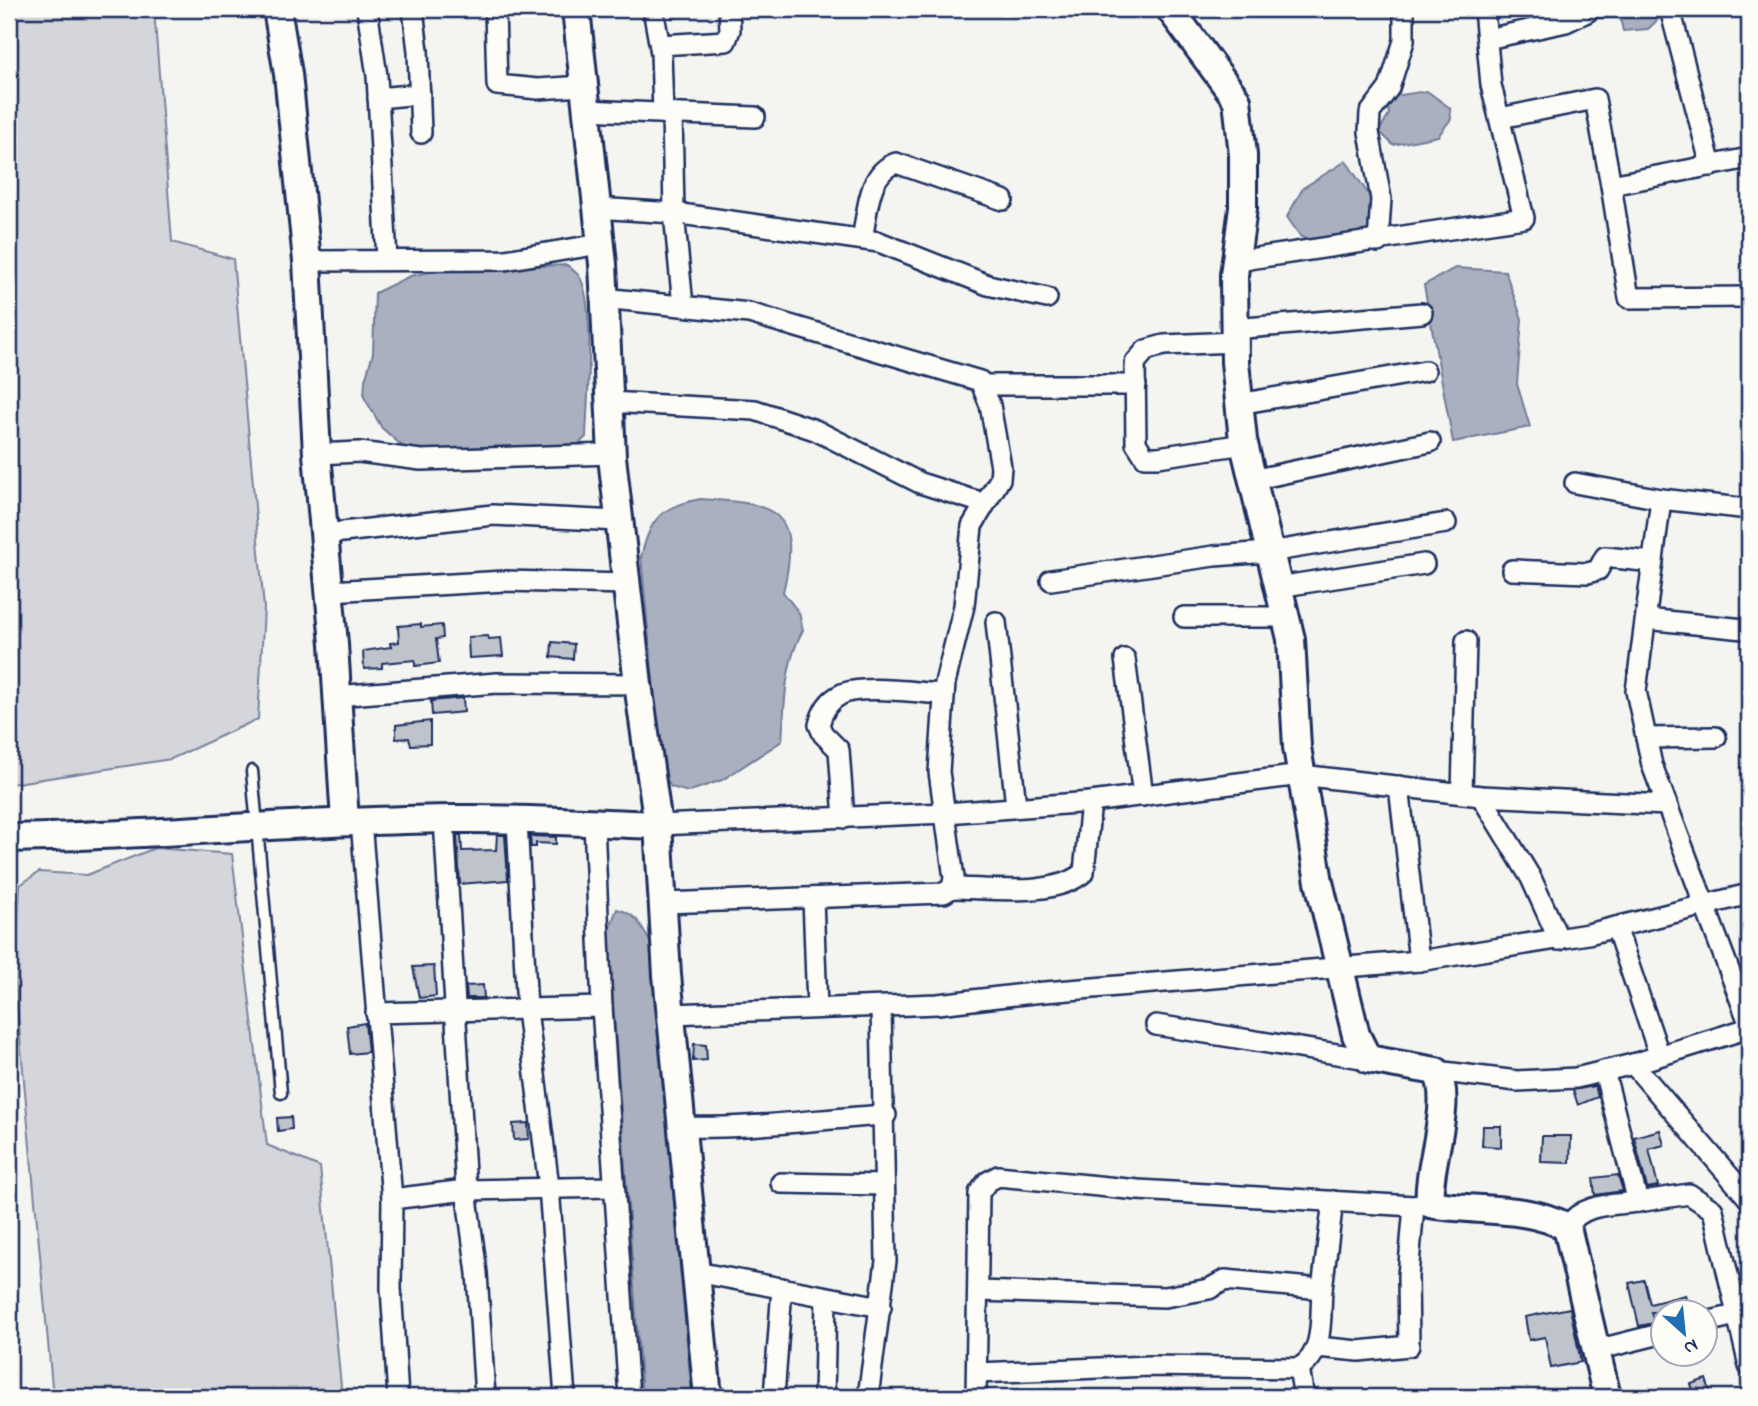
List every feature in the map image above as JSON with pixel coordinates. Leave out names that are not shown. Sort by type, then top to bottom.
[{"type":"street","points":[[277,9],[288,74],[307,261],[317,454],[330,591],[336,696],[376,1013],[392,1199],[391,1288],[398,1397]]},
{"type":"street","points":[[367,9],[378,98],[387,260]]},
{"type":"street","points":[[413,9],[421,133]]},
{"type":"street","points":[[495,9],[496,86],[538,89],[667,113],[755,117]]},
{"type":"street","points":[[576,9],[600,244],[612,454],[638,684],[659,825],[671,1014],[708,1397]]},
{"type":"street","points":[[653,9],[660,45],[667,113],[683,306]]},
{"type":"street","points":[[660,45],[726,41],[730,30],[729,9]]},
{"type":"street","points":[[1170,9],[1237,100],[1243,155],[1243,208],[1236,261],[1235,336],[1244,444],[1291,639],[1301,775],[1319,882],[1356,1035],[1368,1059]]},
{"type":"street","points":[[1378,242],[1381,199],[1368,132],[1370,113],[1389,88],[1404,41],[1404,9]]},
{"type":"street","points":[[1236,261],[1524,219],[1492,85],[1484,9]]},
{"type":"street","points":[[1487,39],[1566,22],[1587,12],[1587,9]]},
{"type":"street","points":[[1670,9],[1711,166]]},
{"type":"street","points":[[378,98],[420,94]]},
{"type":"street","points":[[1500,118],[1595,99],[1629,298],[1749,297]]},
{"type":"street","points":[[1611,184],[1749,158]]},
{"type":"street","points":[[862,239],[875,177],[883,167],[896,163],[1003,200]]},
{"type":"street","points":[[596,208],[674,213],[879,242],[925,257],[988,285],[1047,298]]},
{"type":"street","points":[[307,261],[505,260],[600,244]]},
{"type":"street","points":[[603,298],[749,313],[972,378],[984,385],[1136,385]]},
{"type":"street","points":[[1244,444],[1145,457],[1136,443],[1135,363],[1146,350],[1164,345],[1422,313]]},
{"type":"street","points":[[1239,404],[1424,371]]},
{"type":"street","points":[[952,888],[954,878],[939,772],[944,694],[964,606],[972,526],[983,503],[1000,479],[1001,467],[984,385]]},
{"type":"street","points":[[609,402],[755,410],[815,430],[920,483],[983,503]]},
{"type":"street","points":[[1252,480],[1430,442]]},
{"type":"street","points":[[317,454],[359,452],[421,460],[612,454]]},
{"type":"street","points":[[1575,483],[1661,499],[1749,509]]},
{"type":"street","points":[[1661,499],[1636,691],[1652,765],[1749,1023]]},
{"type":"street","points":[[325,534],[493,515],[620,521]]},
{"type":"street","points":[[1051,580],[1214,555],[1269,552],[1446,523]]},
{"type":"street","points":[[1512,570],[1595,573],[1605,557],[1653,562]]},
{"type":"street","points":[[1278,587],[1424,564]]},
{"type":"street","points":[[330,591],[505,581],[627,584]]},
{"type":"street","points":[[1184,617],[1285,617]]},
{"type":"street","points":[[1646,619],[1744,629]]},
{"type":"street","points":[[996,622],[1016,806]]},
{"type":"street","points":[[1466,641],[1472,795],[1531,878],[1559,940]]},
{"type":"street","points":[[1125,659],[1143,796]]},
{"type":"street","points":[[336,696],[497,683],[638,684]]},
{"type":"street","points":[[844,818],[839,750],[823,734],[819,725],[823,710],[840,695],[855,691],[944,694]]},
{"type":"street","points":[[1646,738],[1716,737]]},
{"type":"street","points":[[9,838],[444,819],[659,825],[844,818],[1091,802],[1301,775],[1472,795],[1667,805]]},
{"type":"street","points":[[1399,786],[1419,961]]},
{"type":"street","points":[[663,903],[944,893],[952,888],[1050,888],[1072,883],[1084,872],[1091,802]]},
{"type":"street","points":[[444,819],[466,1190],[477,1273],[485,1397]]},
{"type":"street","points":[[517,821],[527,1010],[549,1187],[565,1397]]},
{"type":"street","points":[[594,823],[602,1007],[629,1397]]},
{"type":"street","points":[[671,1014],[881,1007],[1419,961],[1559,940],[1749,894]]},
{"type":"street","points":[[813,898],[817,1008]]},
{"type":"street","points":[[1616,927],[1659,1054]]},
{"type":"street","points":[[376,1013],[602,1007]]},
{"type":"street","points":[[868,1397],[886,1261],[883,1185],[886,1115],[881,1007]]},
{"type":"street","points":[[1156,1025],[1436,1071],[1517,1081],[1576,1078],[1633,1064],[1749,1028]]},
{"type":"street","points":[[1633,1064],[1749,1199]]},
{"type":"street","points":[[1317,1347],[1359,1351],[1409,1346],[1408,1276],[1422,1205],[1429,1188],[1441,1109],[1441,1080],[1436,1071]]},
{"type":"street","points":[[1604,1071],[1638,1202]]},
{"type":"street","points":[[682,1127],[725,1128],[886,1115]]},
{"type":"street","points":[[976,1397],[979,1193],[987,1182],[998,1176],[1138,1189],[1522,1213],[1553,1219],[1567,1227]]},
{"type":"street","points":[[782,1183],[883,1185]]},
{"type":"street","points":[[392,1199],[466,1190],[613,1187]]},
{"type":"street","points":[[1607,1397],[1567,1227],[1573,1217],[1595,1207],[1689,1194],[1713,1210],[1749,1366]]},
{"type":"street","points":[[977,1373],[1149,1366],[1299,1368],[1311,1362],[1317,1347],[1333,1201]]},
{"type":"street","points":[[696,1272],[881,1307]]},
{"type":"street","points":[[978,1291],[1165,1297],[1209,1289],[1226,1280],[1322,1289]]},
{"type":"street","points":[[774,1397],[782,1288]]},
{"type":"street","points":[[824,1397],[825,1298]]},
{"type":"street","points":[[1720,1319],[1736,1315]]},
{"type":"street","points":[[1596,1350],[1650,1336]]},
{"type":"street","points":[[1299,1368],[1304,1397]]},
{"type":"lane","points":[[252,771],[281,1093]]},
{"type":"shaded area","points":[[9,9],[154,9],[172,242],[233,259],[264,608],[258,719],[171,759],[10,784]]},
{"type":"shaded area","points":[[155,848],[232,854],[267,1145],[320,1167],[342,1397],[53,1397],[15,983],[20,885],[39,872],[87,875]]},
{"type":"water","points":[[1596,9],[1667,11],[1648,29],[1623,31],[1620,18],[1597,18]]},
{"type":"water","points":[[1427,91],[1450,108],[1451,119],[1438,136],[1393,145],[1379,131],[1389,114],[1387,97]]},
{"type":"water","points":[[1346,161],[1379,210],[1365,239],[1331,244],[1301,237],[1287,217],[1303,188]]},
{"type":"water","points":[[567,265],[579,276],[584,289],[589,329],[586,437],[576,446],[409,452],[382,428],[364,397],[365,380],[373,353],[375,293],[410,276],[442,270]]},
{"type":"water","points":[[1455,268],[1505,271],[1522,319],[1517,384],[1530,427],[1453,442],[1424,285]]},
{"type":"water","points":[[700,499],[747,504],[764,508],[777,516],[785,527],[789,543],[783,592],[799,613],[803,630],[789,670],[782,741],[722,780],[688,792],[671,787],[662,772],[641,557],[649,532],[659,516],[675,506]]},
{"type":"water","points":[[617,909],[634,917],[650,942],[692,1397],[642,1397],[608,932]]},
{"type":"building","points":[[421,624],[421,627],[442,625],[443,638],[436,639],[439,663],[415,666],[415,660],[382,663],[382,668],[364,669],[363,651],[391,647],[390,643],[399,642],[398,626]]},
{"type":"building","points":[[488,636],[489,639],[501,638],[503,656],[469,658],[468,637]]},
{"type":"building","points":[[552,642],[574,644],[573,659],[551,657]]},
{"type":"building","points":[[463,698],[464,712],[432,715],[431,701]]},
{"type":"building","points":[[430,721],[430,744],[411,745],[409,738],[396,739],[396,725]]},
{"type":"building","points":[[457,835],[461,835],[462,851],[496,850],[497,835],[505,835],[508,880],[460,884]]},
{"type":"building","points":[[530,836],[556,837],[556,844],[536,843],[536,847],[531,847]]},
{"type":"building","points":[[434,966],[436,996],[419,998],[413,967]]},
{"type":"building","points":[[483,985],[484,998],[467,998],[466,986]]},
{"type":"building","points":[[365,1023],[368,1052],[350,1054],[347,1026]]},
{"type":"building","points":[[694,1044],[706,1045],[707,1060],[693,1061]]},
{"type":"building","points":[[1595,1086],[1598,1097],[1578,1105],[1573,1090]]},
{"type":"building","points":[[291,1117],[292,1129],[278,1131],[277,1118]]},
{"type":"building","points":[[528,1123],[529,1139],[514,1140],[513,1124]]},
{"type":"building","points":[[1483,1126],[1501,1126],[1501,1147],[1482,1146]]},
{"type":"building","points":[[1660,1130],[1664,1145],[1649,1149],[1658,1186],[1647,1188],[1634,1137]]},
{"type":"building","points":[[1542,1136],[1571,1136],[1570,1163],[1541,1162]]},
{"type":"building","points":[[1618,1175],[1623,1191],[1595,1195],[1593,1178]]},
{"type":"building","points":[[1644,1280],[1650,1304],[1650,1324],[1639,1326],[1629,1283]]},
{"type":"building","points":[[1570,1308],[1581,1362],[1551,1368],[1545,1337],[1529,1340],[1525,1317]]},
{"type":"building","points":[[1706,1379],[1712,1397],[1696,1397],[1691,1384]]}]
